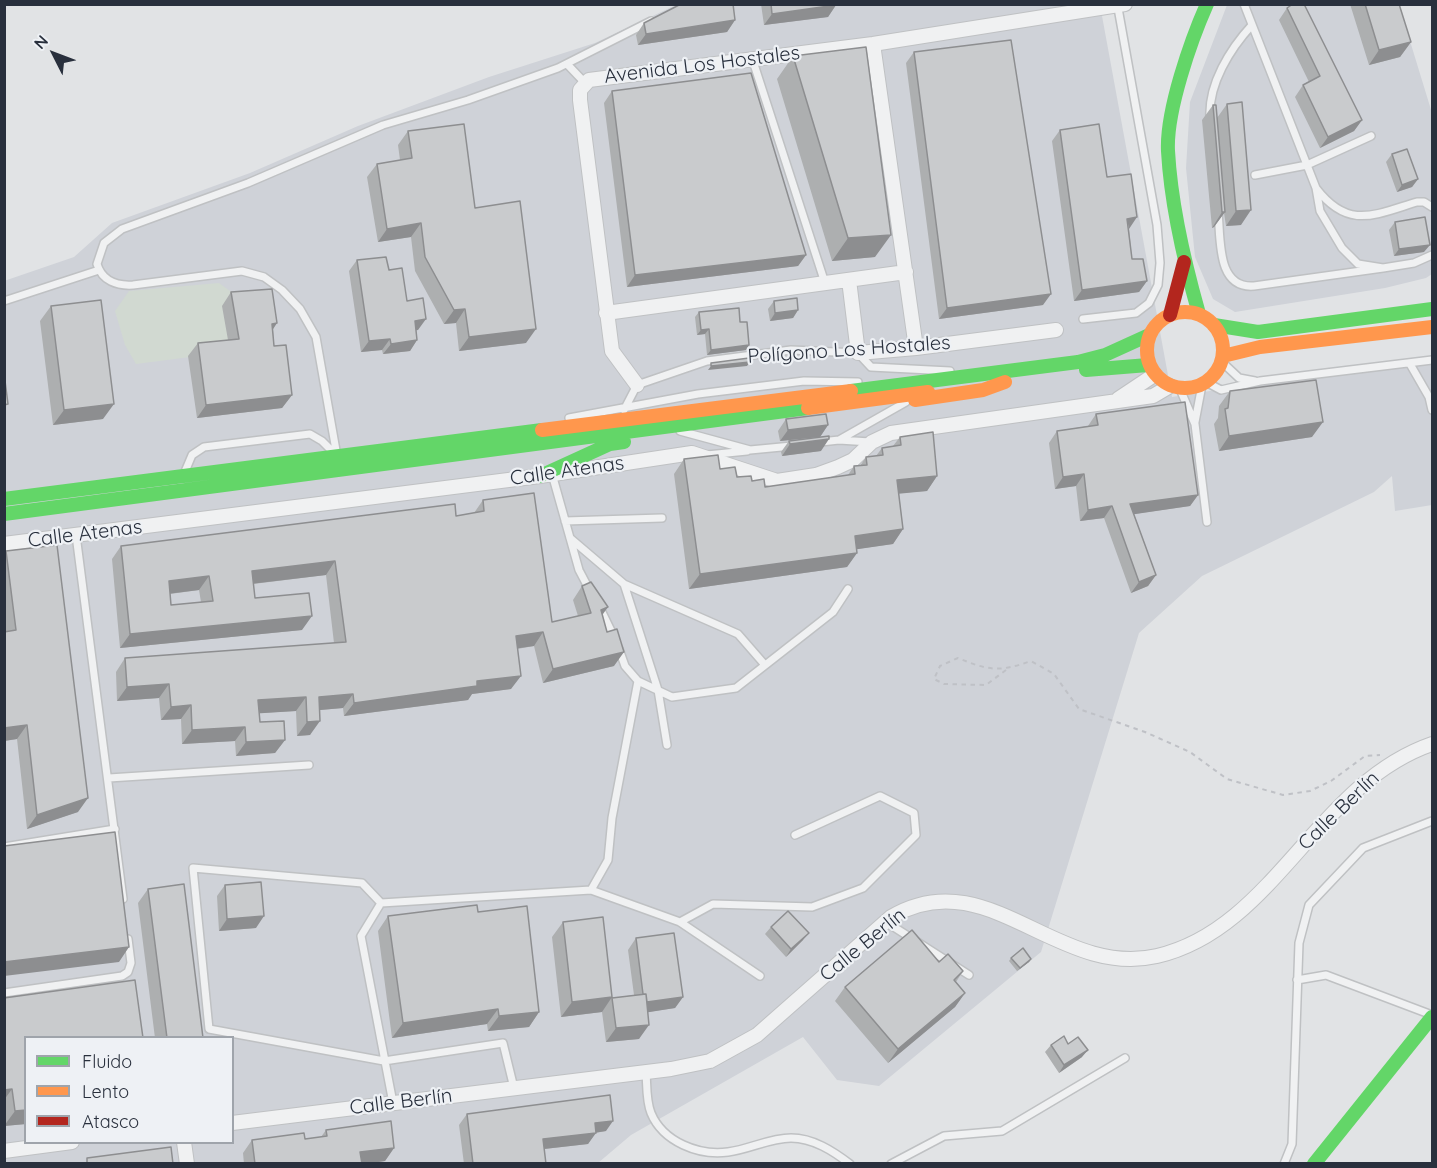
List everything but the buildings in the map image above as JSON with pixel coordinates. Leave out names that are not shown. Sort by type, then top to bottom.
[{"type":"main road","points":[[1190,4],[1197,26]]},
{"type":"main road","points":[[1199,314],[1184,262],[1168,149],[1174,105],[1197,26],[1207,4]]},
{"type":"main road","points":[[1170,315],[1184,262]]},
{"type":"main road","points":[[1151,370],[1146,348],[1149,335],[1154,327],[1170,315],[1179,312],[1199,314],[1214,325],[1258,332],[1432,309]]},
{"type":"main road","points":[[4,514],[1005,382],[1101,367],[1151,370],[1175,388],[1204,384],[1222,359],[1223,344],[1214,325]]},
{"type":"main road","points":[[1222,359],[1260,347],[1432,327]]},
{"type":"main road","points":[[4,499],[1078,362],[1105,355],[1149,335]]},
{"type":"main road","points":[[546,475],[610,444],[983,390],[1005,382]]},
{"type":"main road","points":[[4,504],[59,492]]},
{"type":"main road","points":[[1314,1164],[1432,1016]]},
{"type":"street","name":"Avenida Los Hostales","points":[[637,385],[612,351],[606,313],[580,100],[580,90],[589,80],[873,44],[1121,6]]},
{"type":"street","points":[[873,44],[916,348]]},
{"type":"street","points":[[606,313],[906,272]]},
{"type":"street","points":[[849,280],[858,353]]},
{"type":"street","name":"Polígono Los Hostales","points":[[858,353],[1056,330]]},
{"type":"street","name":"Calle Atenas","points":[[1113,401],[1151,370]]},
{"type":"street","name":"Calle Atenas","points":[[4,544],[546,475],[692,453],[705,455],[722,464],[777,481],[816,476],[853,460],[872,442],[891,433],[912,428],[1153,396],[1175,388]]},
{"type":"street","name":"Calle Berlín","points":[[234,1123],[646,1072],[710,1061],[757,1035],[886,922],[916,905],[939,900],[961,901],[1102,957],[1127,960],[1180,950],[1205,939],[1228,922],[1342,803],[1391,763],[1432,744]]},
{"type":"street","points":[[4,1151],[64,1144]]},
{"type":"street","points":[[184,1144],[187,1164]]},
{"type":"lane","points":[[1244,4],[1316,188],[1320,211],[1347,255],[1358,264],[1383,268]]},
{"type":"lane","points":[[1083,319],[1136,313],[1149,303],[1158,285],[1161,262],[1121,6]]},
{"type":"lane","points":[[337,456],[316,337],[300,309],[273,282],[242,271],[123,285],[111,282],[99,270],[97,264],[100,249],[113,234],[122,229],[248,183],[383,125],[468,100],[567,64],[657,18]]},
{"type":"lane","points":[[1211,126],[1211,104],[1218,79],[1236,44],[1252,25]]},
{"type":"lane","points":[[752,58],[825,283]]},
{"type":"lane","points":[[567,64],[585,84]]},
{"type":"lane","points":[[1255,176],[1307,165],[1371,136]]},
{"type":"lane","points":[[1316,188],[1333,208],[1350,216],[1373,216],[1417,202],[1424,202],[1432,207]]},
{"type":"lane","points":[[1218,206],[1224,267],[1242,285],[1254,286],[1383,268],[1414,263],[1432,255]]},
{"type":"lane","points":[[4,301],[99,270]]},
{"type":"lane","name":"Polígono Los Hostales","points":[[637,385],[707,361],[791,350],[858,353]]},
{"type":"lane","points":[[858,353],[871,367],[951,371],[1078,362]]},
{"type":"lane","points":[[1222,359],[1239,378],[1260,381]]},
{"type":"lane","points":[[1207,522],[1195,424],[1204,384],[1221,390],[1260,381],[1432,360]]},
{"type":"lane","points":[[1410,364],[1429,398],[1432,410]]},
{"type":"lane","points":[[496,436],[526,424],[624,410],[698,394],[804,381],[900,383]]},
{"type":"lane","points":[[624,410],[637,385]]},
{"type":"lane","points":[[1175,388],[1195,424]]},
{"type":"lane","points":[[839,440],[906,402]]},
{"type":"lane","points":[[660,428],[690,433],[750,450]]},
{"type":"lane","points":[[183,476],[192,454],[204,447],[310,434],[322,441],[337,456]]},
{"type":"lane","points":[[817,443],[839,440],[872,442]]},
{"type":"lane","points":[[705,455],[806,444]]},
{"type":"lane","points":[[546,475],[565,521],[579,570],[610,626],[625,666],[638,681],[672,697],[736,688],[833,612],[848,589]]},
{"type":"lane","points":[[565,521],[662,518]]},
{"type":"lane","points":[[76,535],[124,908]]},
{"type":"lane","points":[[570,538],[624,584],[738,634],[765,665]]},
{"type":"lane","points":[[624,584],[658,690],[667,745]]},
{"type":"lane","points":[[591,890],[608,860],[612,818],[638,681]]},
{"type":"lane","points":[[109,778],[309,765]]},
{"type":"lane","points":[[680,922],[713,904],[812,907],[863,888],[916,835],[914,813],[880,796],[795,835]]},
{"type":"lane","points":[[1284,1164],[1292,1144],[1299,943],[1309,905],[1363,848],[1432,821]]},
{"type":"lane","points":[[4,847],[115,829]]},
{"type":"lane","points":[[381,903],[362,883],[193,868],[209,1029],[384,1061],[503,1043],[514,1088]]},
{"type":"lane","points":[[381,903],[591,890],[680,922],[760,976]]},
{"type":"lane","points":[[381,903],[361,936],[393,1103]]},
{"type":"lane","points":[[886,922],[969,975]]},
{"type":"lane","points":[[4,993],[122,976],[128,972],[131,963],[127,930]]},
{"type":"lane","points":[[1297,980],[1326,975],[1432,1016]]},
{"type":"lane","points":[[891,1164],[944,1136],[1002,1131],[1125,1058]]},
{"type":"lane","points":[[646,1072],[648,1102],[656,1122],[667,1134],[690,1148],[703,1152],[730,1152],[791,1138],[822,1146],[850,1164]]},
{"type":"path","points":[[1006,670],[974,665],[958,658],[940,666],[934,679],[944,684],[986,685],[1006,670],[1031,661],[1054,674],[1079,709],[1145,732],[1190,752],[1227,779],[1283,795],[1310,791],[1331,781],[1365,756],[1383,755],[1391,763]]},
{"type":"shaded area","points":[[676,5],[1100,5],[1172,397],[1432,356],[1432,505],[1395,511],[1392,476],[1374,492],[1202,576],[1139,633],[1041,952],[879,1086],[837,1080],[803,1037],[631,1135],[598,1163],[5,1163],[4,281],[74,257],[112,223],[250,173],[358,126],[489,77],[595,43]]},
{"type":"shaded area","points":[[1227,5],[1399,5],[1432,113],[1432,274],[1426,278],[1385,288],[1235,312],[1213,299],[1195,257],[1186,168],[1190,102]]},
{"type":"shaded area","points":[[219,283],[248,304],[228,340],[229,352],[136,364],[125,345],[115,311],[129,291]]},
{"type":"traffic: fast","points":[[1199,314],[1179,233],[1172,192],[1168,135],[1175,96],[1187,56],[1207,4]]},
{"type":"traffic: fast","points":[[1214,325],[1258,332],[1432,309]]},
{"type":"traffic: fast","points":[[851,391],[1078,362],[1105,355],[1149,335]]},
{"type":"traffic: fast","points":[[1086,370],[1148,365]]},
{"type":"traffic: fast","points":[[4,514],[808,408]]},
{"type":"traffic: fast","points":[[4,499],[542,430]]},
{"type":"traffic: fast","points":[[540,476],[610,444],[624,442]]},
{"type":"traffic: fast","points":[[1314,1164],[1432,1017]]},
{"type":"traffic: slow","points":[[1193,312],[1206,318],[1217,329],[1223,342],[1223,350],[1221,365],[1206,382],[1193,388],[1177,388],[1164,382],[1149,365],[1147,342],[1153,329],[1170,314],[1193,312]]},
{"type":"traffic: slow","points":[[1223,356],[1260,347],[1432,327]]},
{"type":"traffic: slow","points":[[915,400],[983,390],[1005,382]]},
{"type":"traffic: slow","points":[[542,430],[851,391]]},
{"type":"traffic: slow","points":[[808,408],[928,392]]},
{"type":"traffic: jam","points":[[1170,315],[1184,262]]}]
